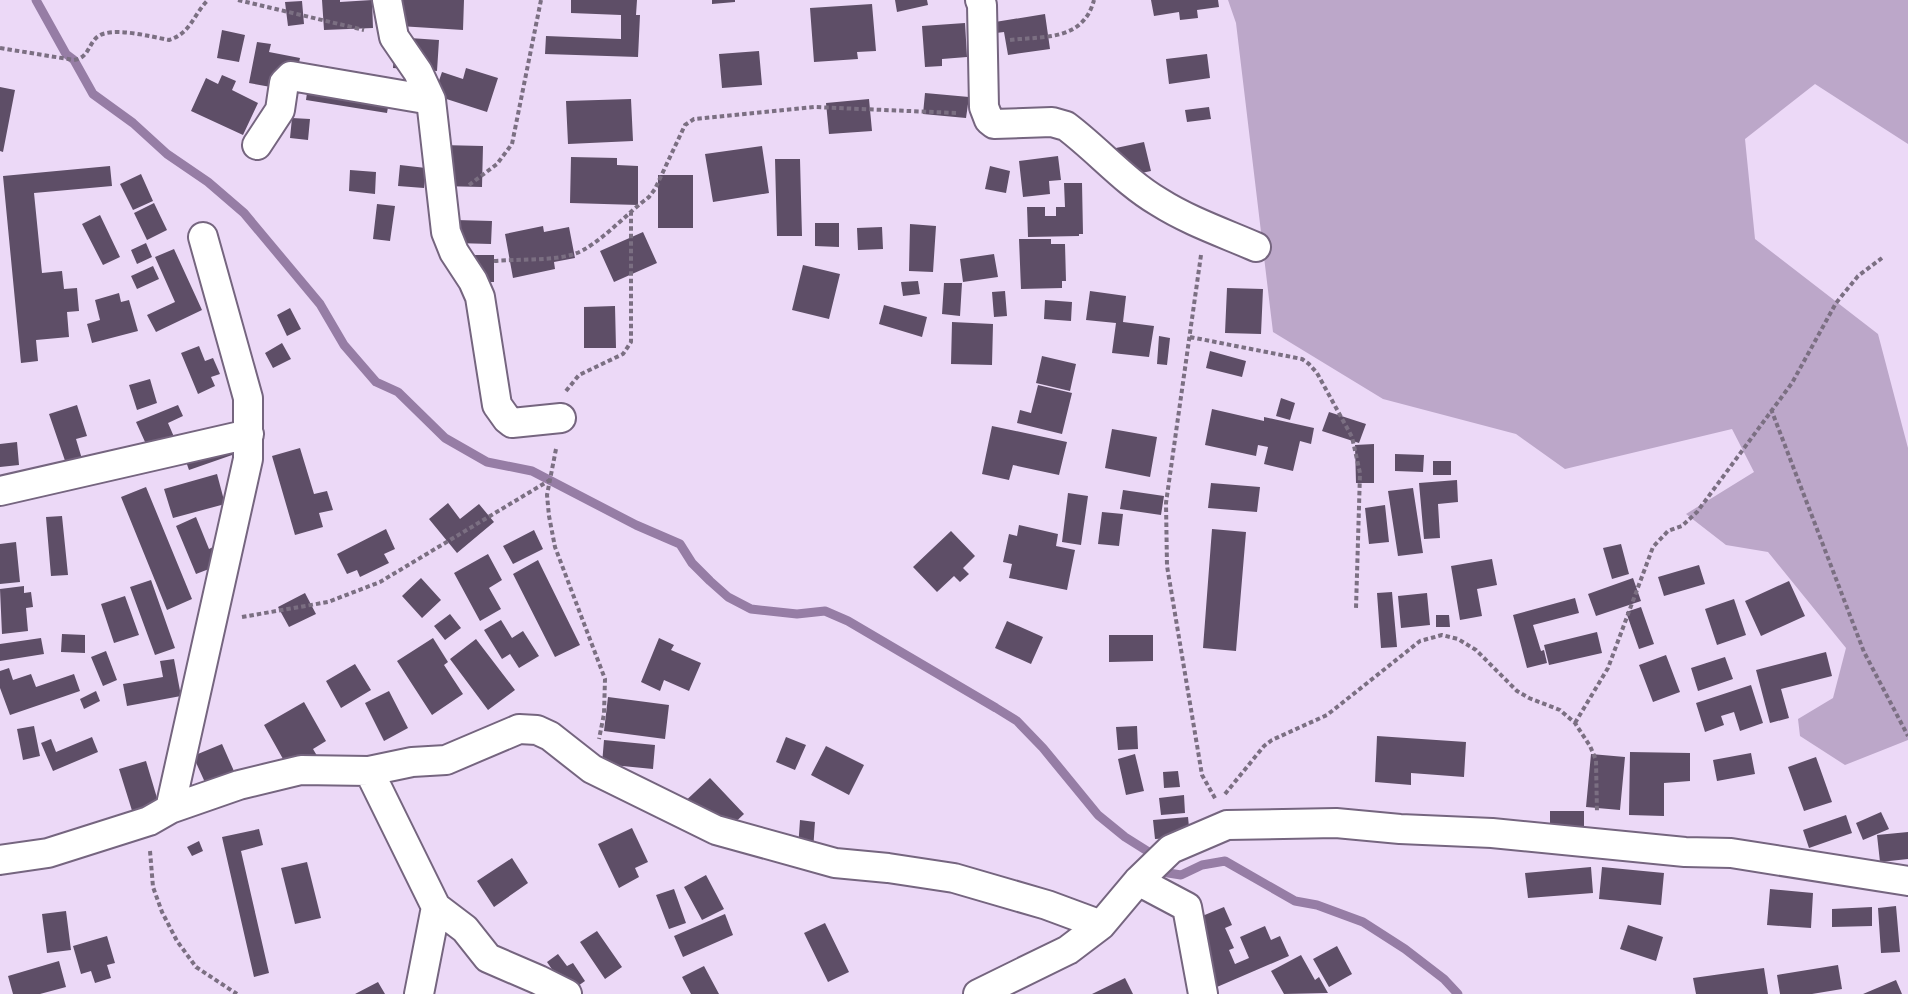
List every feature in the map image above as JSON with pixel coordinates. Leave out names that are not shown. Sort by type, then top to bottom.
[{"type":"street","points":[[387,0],[394,37],[418,72],[431,100],[446,232],[460,263],[473,281],[480,297],[497,405],[500,412],[512,423],[561,418]]},
{"type":"street","points":[[980,0],[982,5],[984,107],[986,114],[994,124],[1052,122],[1066,126],[1143,191],[1169,208],[1256,247]]},
{"type":"street","points":[[257,145],[280,110],[284,82],[291,76],[431,100]]},
{"type":"street","points":[[160,815],[211,622],[248,459],[248,398],[203,237]]},
{"type":"street","points":[[0,491],[249,434]]},
{"type":"street","points":[[0,860],[48,853],[239,785],[301,770],[369,771],[412,762],[446,760],[519,729],[529,729],[550,736],[592,769],[716,830],[835,863],[954,878],[1047,905],[1101,925]]},
{"type":"street","points":[[369,771],[436,907],[465,929],[488,958],[567,994]]},
{"type":"street","points":[[978,994],[1068,950],[1101,925],[1138,881],[1171,849],[1227,825],[1336,823],[1400,830],[1492,833],[1685,852],[1731,853],[1908,881]]},
{"type":"street","points":[[1138,881],[1187,907],[1203,994]]},
{"type":"street","points":[[419,994],[436,907]]},
{"type":"path","points":[[0,48],[74,60],[84,56],[98,36],[112,31],[169,40],[189,28],[208,0]]},
{"type":"path","points":[[237,0],[394,37]]},
{"type":"path","points":[[442,206],[496,164],[512,144],[541,0]]},
{"type":"path","points":[[982,42],[1066,33],[1081,26],[1088,17],[1094,0]]},
{"type":"path","points":[[460,263],[574,254],[588,248],[655,189],[685,125],[694,119],[814,107],[986,114]]},
{"type":"path","points":[[592,769],[604,714],[605,679],[555,547],[547,495],[568,386],[579,375],[623,354],[632,342],[631,211]]},
{"type":"path","points":[[1206,225],[1166,502],[1167,566],[1202,775],[1218,803],[1264,746],[1272,740],[1327,715],[1420,641],[1442,635],[1458,639],[1476,650],[1517,691],[1560,710],[1575,723],[1596,760],[1598,844]]},
{"type":"path","points":[[1575,723],[1608,668],[1653,547],[1668,531],[1682,526],[1696,512],[1792,383],[1836,303],[1858,276],[1882,258]]},
{"type":"path","points":[[1190,337],[1302,359],[1317,373],[1352,437],[1358,458],[1360,473],[1356,608]]},
{"type":"path","points":[[1771,409],[1864,652],[1908,736]]},
{"type":"path","points":[[211,622],[328,602],[372,586],[550,480]]},
{"type":"path","points":[[160,815],[151,871],[153,887],[162,912],[177,941],[196,967],[237,994]]},
{"type":"shaded area","points":[[1228,0],[1908,0],[1908,144],[1815,84],[1745,139],[1755,239],[1878,334],[1908,448],[1908,740],[1845,765],[1800,736],[1798,719],[1833,698],[1846,648],[1768,552],[1726,545],[1686,514],[1754,472],[1732,429],[1565,469],[1516,434],[1383,399],[1273,332],[1236,23]]},
{"type":"building","points":[[322,0],[340,0],[340,2],[372,0],[373,28],[324,30]]},
{"type":"building","points":[[401,0],[464,0],[463,30],[399,26]]},
{"type":"building","points":[[571,0],[637,0],[636,15],[640,15],[638,57],[545,54],[546,36],[621,39],[621,15],[571,13]]},
{"type":"building","points":[[712,0],[735,0],[735,2],[712,4]]},
{"type":"building","points":[[895,0],[927,0],[928,5],[897,12]]},
{"type":"building","points":[[1151,0],[1218,0],[1219,7],[1197,10],[1198,18],[1180,20],[1179,12],[1154,16]]},
{"type":"building","points":[[302,1],[304,24],[288,26],[285,2]]},
{"type":"building","points":[[872,4],[876,51],[857,52],[858,59],[814,62],[810,8]]},
{"type":"building","points":[[1045,14],[1050,49],[1008,55],[1004,32],[996,33],[995,22]]},
{"type":"building","points":[[965,23],[967,57],[942,59],[942,66],[925,67],[922,26]]},
{"type":"building","points":[[222,30],[245,35],[239,62],[217,58]]},
{"type":"building","points":[[395,37],[439,40],[437,71],[393,68]]},
{"type":"building","points":[[257,42],[271,44],[269,52],[300,58],[293,91],[249,83]]},
{"type":"building","points":[[759,51],[762,85],[722,88],[719,54]]},
{"type":"building","points":[[1207,54],[1210,78],[1169,84],[1166,59]]},
{"type":"building","points":[[311,64],[393,78],[387,113],[306,100]]},
{"type":"building","points":[[466,68],[498,78],[487,112],[434,95],[442,72],[463,79]]},
{"type":"building","points":[[222,75],[236,81],[232,90],[258,103],[243,135],[191,111],[206,78],[218,84]]},
{"type":"building","points":[[0,87],[15,90],[3,152],[0,151]]},
{"type":"building","points":[[925,93],[969,97],[966,118],[923,114]]},
{"type":"building","points":[[631,99],[633,141],[568,144],[566,101]]},
{"type":"building","points":[[869,99],[872,131],[829,134],[826,103]]},
{"type":"building","points":[[1209,107],[1211,119],[1187,122],[1185,110]]},
{"type":"building","points":[[292,118],[310,119],[308,140],[290,138]]},
{"type":"building","points":[[1144,142],[1151,171],[1108,180],[1102,151]]},
{"type":"building","points":[[441,145],[483,146],[482,187],[440,186]]},
{"type":"building","points":[[762,146],[769,193],[713,202],[705,154]]},
{"type":"building","points":[[1058,156],[1061,180],[1049,181],[1050,194],[1023,197],[1019,161]]},
{"type":"building","points":[[571,157],[617,158],[617,165],[638,166],[638,205],[570,203]]},
{"type":"building","points":[[775,159],[800,159],[802,236],[777,236]]},
{"type":"building","points":[[400,165],[426,168],[424,188],[398,186]]},
{"type":"building","points":[[110,166],[112,186],[34,193],[42,273],[62,271],[64,289],[77,288],[79,311],[67,312],[69,337],[36,340],[38,361],[21,363],[3,176]]},
{"type":"building","points":[[990,166],[1010,171],[1006,193],[985,189]]},
{"type":"building","points":[[350,170],[376,172],[375,194],[349,191]]},
{"type":"building","points":[[141,174],[153,201],[133,210],[120,184]]},
{"type":"building","points":[[658,175],[693,175],[693,228],[658,228]]},
{"type":"building","points":[[1064,183],[1082,183],[1083,234],[1028,237],[1027,207],[1045,207],[1045,216],[1056,216],[1056,207],[1065,207]]},
{"type":"building","points":[[154,203],[167,230],[147,240],[134,213]]},
{"type":"building","points":[[377,204],[395,206],[390,241],[373,239]]},
{"type":"building","points":[[100,215],[120,257],[103,265],[82,224]]},
{"type":"building","points":[[456,220],[492,221],[491,244],[456,243]]},
{"type":"building","points":[[815,223],[839,223],[839,247],[815,246]]},
{"type":"building","points":[[910,224],[936,226],[933,272],[909,271]]},
{"type":"building","points":[[543,226],[544,232],[569,227],[575,258],[554,262],[555,269],[513,278],[505,234]]},
{"type":"building","points":[[882,227],[883,249],[858,250],[857,228]]},
{"type":"building","points":[[643,232],[657,263],[614,282],[600,251]]},
{"type":"building","points":[[1019,239],[1051,239],[1051,244],[1065,244],[1066,281],[1062,281],[1062,288],[1021,289]]},
{"type":"building","points":[[146,243],[152,257],[137,264],[131,250]]},
{"type":"building","points":[[174,249],[202,310],[156,332],[147,315],[175,302],[155,257]]},
{"type":"building","points":[[994,254],[998,277],[963,282],[960,259]]},
{"type":"building","points":[[461,255],[494,255],[494,282],[461,282]]},
{"type":"building","points":[[803,265],[840,274],[829,319],[792,310]]},
{"type":"building","points":[[153,266],[159,279],[137,289],[131,276]]},
{"type":"building","points":[[918,281],[920,294],[903,296],[901,282]]},
{"type":"building","points":[[944,283],[962,283],[960,316],[942,314]]},
{"type":"building","points":[[1227,288],[1263,289],[1261,334],[1225,333]]},
{"type":"building","points":[[1005,291],[1007,316],[994,317],[992,292]]},
{"type":"building","points":[[1090,291],[1126,296],[1123,322],[1154,326],[1149,357],[1112,353],[1116,323],[1086,320]]},
{"type":"building","points":[[119,293],[121,302],[129,300],[138,331],[92,343],[87,324],[100,320],[95,300]]},
{"type":"building","points":[[1045,300],[1072,302],[1071,321],[1044,319]]},
{"type":"building","points":[[884,305],[927,317],[922,337],[879,324]]},
{"type":"building","points":[[615,306],[616,348],[584,348],[584,307]]},
{"type":"building","points":[[290,308],[301,329],[287,336],[277,315]]},
{"type":"building","points":[[952,322],[993,324],[992,365],[951,364]]},
{"type":"building","points":[[1159,336],[1170,338],[1167,365],[1157,364]]},
{"type":"building","points":[[282,343],[291,359],[273,368],[265,353]]},
{"type":"building","points":[[199,346],[205,361],[213,358],[220,374],[211,377],[215,386],[198,394],[181,353]]},
{"type":"building","points":[[1210,351],[1246,361],[1242,377],[1206,368]]},
{"type":"building","points":[[1042,356],[1076,364],[1070,391],[1036,383]]},
{"type":"building","points":[[150,379],[157,403],[137,410],[129,385]]},
{"type":"building","points":[[1038,385],[1072,393],[1062,434],[1017,423],[1020,410],[1031,413]]},
{"type":"building","points":[[1281,398],[1295,403],[1290,420],[1276,416]]},
{"type":"building","points":[[77,405],[87,436],[76,439],[88,479],[73,484],[49,414]]},
{"type":"building","points":[[178,405],[183,416],[168,423],[181,453],[155,464],[136,422]]},
{"type":"building","points":[[1212,409],[1264,421],[1264,417],[1314,428],[1311,444],[1300,441],[1293,471],[1264,464],[1268,447],[1258,445],[1256,456],[1205,445]]},
{"type":"building","points":[[1329,412],[1366,424],[1359,443],[1322,431]]},
{"type":"building","points":[[992,426],[1067,442],[1059,475],[1013,465],[1009,480],[982,474]]},
{"type":"building","points":[[1112,429],[1157,437],[1150,477],[1105,468]]},
{"type":"building","points":[[230,440],[235,454],[189,470],[184,456]]},
{"type":"building","points":[[17,442],[19,465],[0,467],[0,444]]},
{"type":"building","points":[[1374,444],[1374,483],[1356,483],[1355,445]]},
{"type":"building","points":[[300,448],[314,494],[327,491],[333,510],[319,513],[323,527],[295,535],[272,456]]},
{"type":"building","points":[[1395,454],[1424,455],[1423,472],[1395,471]]},
{"type":"building","points":[[1433,461],[1451,461],[1451,475],[1433,475]]},
{"type":"building","points":[[217,474],[225,504],[173,518],[164,489]]},
{"type":"building","points":[[1457,480],[1458,502],[1438,504],[1440,538],[1424,539],[1419,483]]},
{"type":"building","points":[[1211,483],[1260,487],[1257,512],[1208,508]]},
{"type":"building","points":[[146,487],[192,599],[167,610],[121,497]]},
{"type":"building","points":[[1413,488],[1423,553],[1398,556],[1388,491]]},
{"type":"building","points":[[1123,490],[1164,496],[1161,515],[1120,509]]},
{"type":"building","points":[[1068,493],[1088,496],[1081,545],[1062,542]]},
{"type":"building","points":[[448,503],[460,519],[479,504],[494,522],[457,553],[429,519]]},
{"type":"building","points":[[1385,505],[1389,542],[1369,544],[1365,508]]},
{"type":"building","points":[[1102,512],[1123,514],[1119,546],[1098,544]]},
{"type":"building","points":[[62,516],[68,575],[51,576],[46,517]]},
{"type":"building","points":[[196,517],[209,549],[215,546],[222,564],[196,574],[176,526]]},
{"type":"building","points":[[1019,525],[1058,534],[1056,546],[1075,550],[1067,590],[1009,578],[1012,564],[1003,562],[1009,534],[1017,536]]},
{"type":"building","points":[[386,529],[395,549],[384,554],[389,563],[360,577],[357,570],[347,574],[337,554]]},
{"type":"building","points":[[1212,529],[1246,532],[1236,651],[1203,648]]},
{"type":"building","points":[[534,530],[543,549],[513,564],[503,546]]},
{"type":"building","points":[[951,531],[975,556],[963,568],[969,574],[960,582],[954,576],[937,592],[913,567]]},
{"type":"building","points":[[16,542],[20,582],[0,584],[0,544]]},
{"type":"building","points":[[1621,544],[1629,574],[1612,579],[1603,548]]},
{"type":"building","points":[[488,554],[502,580],[489,588],[501,609],[480,621],[454,573]]},
{"type":"building","points":[[1492,559],[1497,585],[1477,589],[1482,616],[1460,620],[1451,566]]},
{"type":"building","points":[[538,560],[580,645],[555,657],[513,574]]},
{"type":"building","points":[[1699,565],[1705,584],[1664,596],[1658,577]]},
{"type":"building","points":[[421,578],[441,600],[422,618],[402,596]]},
{"type":"building","points":[[1633,578],[1641,601],[1596,616],[1588,594]]},
{"type":"building","points":[[151,580],[175,648],[155,655],[130,587]]},
{"type":"building","points":[[1789,581],[1805,616],[1761,636],[1745,601]]},
{"type":"building","points":[[24,586],[24,593],[31,592],[33,607],[26,608],[28,631],[2,634],[0,589]]},
{"type":"building","points":[[1392,592],[1397,647],[1381,648],[1377,593]]},
{"type":"building","points":[[305,593],[316,614],[289,627],[278,607]]},
{"type":"building","points":[[1427,593],[1430,625],[1401,628],[1398,596]]},
{"type":"building","points":[[125,596],[139,635],[114,643],[101,604]]},
{"type":"building","points":[[1575,598],[1579,613],[1533,625],[1547,663],[1527,668],[1513,615]]},
{"type":"building","points":[[1734,599],[1746,635],[1717,645],[1705,609]]},
{"type":"building","points":[[1641,607],[1654,644],[1639,649],[1626,612]]},
{"type":"building","points":[[450,614],[461,628],[445,640],[434,626]]},
{"type":"building","points":[[1436,615],[1449,615],[1450,627],[1436,627]]},
{"type":"building","points":[[501,620],[512,638],[523,631],[539,656],[519,668],[510,654],[502,659],[484,630]]},
{"type":"building","points":[[1007,621],[1043,637],[1031,664],[995,648]]},
{"type":"building","points":[[1597,632],[1602,653],[1549,665],[1544,645]]},
{"type":"building","points":[[62,634],[85,635],[85,653],[61,652]]},
{"type":"building","points":[[1109,635],[1153,635],[1153,661],[1109,662]]},
{"type":"building","points":[[41,638],[44,654],[0,661],[0,644]]},
{"type":"building","points":[[433,638],[448,662],[444,665],[463,694],[432,715],[397,661]]},
{"type":"building","points":[[659,638],[674,645],[671,650],[701,663],[689,691],[664,680],[660,691],[641,682]]},
{"type":"building","points":[[476,639],[515,690],[488,710],[450,659]]},
{"type":"building","points":[[106,651],[117,680],[103,686],[91,657]]},
{"type":"building","points":[[1826,652],[1832,676],[1781,689],[1789,718],[1770,723],[1756,670]]},
{"type":"building","points":[[1666,655],[1680,692],[1653,702],[1639,665]]},
{"type":"building","points":[[1725,657],[1733,679],[1698,691],[1691,668]]},
{"type":"building","points":[[174,659],[181,696],[127,706],[123,684],[163,677],[160,661]]},
{"type":"building","points":[[355,664],[371,690],[341,708],[326,681]]},
{"type":"building","points":[[9,668],[13,680],[31,674],[36,687],[74,674],[80,691],[10,715],[0,688],[0,671]]},
{"type":"building","points":[[1751,685],[1763,723],[1740,731],[1734,712],[1721,716],[1724,725],[1705,732],[1696,703]]},
{"type":"building","points":[[96,691],[100,701],[84,709],[80,699]]},
{"type":"building","points":[[389,691],[408,728],[384,741],[365,703]]},
{"type":"building","points":[[608,697],[669,705],[665,739],[604,731]]},
{"type":"building","points":[[304,702],[326,741],[313,749],[319,759],[292,775],[264,725]]},
{"type":"building","points":[[34,726],[40,756],[23,760],[17,729]]},
{"type":"building","points":[[1137,726],[1138,749],[1118,750],[1116,727]]},
{"type":"building","points":[[1377,736],[1466,742],[1464,777],[1411,773],[1411,785],[1375,782]]},
{"type":"building","points":[[92,737],[98,752],[53,771],[41,743],[51,739],[56,752]]},
{"type":"building","points":[[786,737],[806,745],[795,770],[776,762]]},
{"type":"building","points":[[604,740],[655,745],[653,769],[602,764]]},
{"type":"building","points":[[222,744],[241,787],[213,800],[193,756]]},
{"type":"building","points":[[826,746],[864,765],[849,795],[811,775]]},
{"type":"building","points":[[1630,752],[1690,753],[1690,781],[1664,783],[1664,816],[1629,815]]},
{"type":"building","points":[[1751,753],[1755,774],[1717,781],[1713,760]]},
{"type":"building","points":[[1135,754],[1144,791],[1126,795],[1118,759]]},
{"type":"building","points":[[1591,754],[1625,757],[1620,810],[1586,807]]},
{"type":"building","points":[[1816,757],[1832,802],[1804,811],[1788,767]]},
{"type":"building","points":[[146,761],[160,808],[134,817],[119,769]]},
{"type":"building","points":[[1178,771],[1180,787],[1164,788],[1163,772]]},
{"type":"building","points":[[710,778],[744,814],[714,842],[680,806]]},
{"type":"building","points":[[1184,795],[1185,813],[1161,815],[1159,798]]},
{"type":"building","points":[[1550,811],[1584,811],[1584,829],[1550,829]]},
{"type":"building","points":[[1881,812],[1889,829],[1863,840],[1856,823]]},
{"type":"building","points":[[1846,815],[1852,833],[1809,848],[1803,830]]},
{"type":"building","points":[[1188,817],[1190,837],[1155,839],[1153,820]]},
{"type":"building","points":[[800,820],[815,822],[813,851],[798,849]]},
{"type":"building","points":[[632,828],[648,862],[635,868],[639,877],[619,888],[598,844]]},
{"type":"building","points":[[259,829],[263,845],[241,851],[269,973],[254,977],[222,837]]},
{"type":"building","points":[[1908,832],[1908,859],[1880,862],[1877,835]]},
{"type":"building","points":[[199,841],[203,851],[192,856],[187,847]]},
{"type":"building","points":[[512,858],[528,883],[494,907],[477,881]]},
{"type":"building","points":[[307,862],[321,918],[295,924],[281,868]]},
{"type":"building","points":[[1591,867],[1593,893],[1528,898],[1525,873]]},
{"type":"building","points":[[1602,867],[1664,873],[1661,905],[1599,899]]},
{"type":"building","points":[[706,875],[724,909],[702,920],[684,887]]},
{"type":"building","points":[[674,889],[686,923],[669,929],[656,895]]},
{"type":"building","points":[[1770,889],[1813,893],[1811,928],[1767,925]]},
{"type":"building","points":[[1896,906],[1900,952],[1881,953],[1878,908]]},
{"type":"building","points":[[1224,907],[1232,925],[1225,928],[1234,948],[1229,950],[1235,964],[1249,958],[1240,937],[1265,926],[1271,940],[1280,936],[1289,956],[1210,990],[1195,919]]},
{"type":"building","points":[[1872,907],[1872,926],[1832,927],[1832,909]]},
{"type":"building","points":[[66,911],[71,950],[47,953],[42,914]]},
{"type":"building","points":[[725,914],[733,935],[683,957],[674,936]]},
{"type":"building","points":[[825,923],[849,972],[828,982],[804,933]]},
{"type":"building","points":[[1628,925],[1663,937],[1656,961],[1620,949]]},
{"type":"building","points":[[597,931],[622,967],[605,979],[580,942]]},
{"type":"building","points":[[107,936],[115,963],[107,965],[111,978],[95,983],[91,971],[81,974],[73,946]]},
{"type":"building","points":[[1337,946],[1352,974],[1329,987],[1313,959]]},
{"type":"building","points":[[558,954],[567,966],[573,963],[585,981],[568,993],[547,962]]},
{"type":"building","points":[[1301,955],[1315,980],[1319,977],[1328,993],[1284,994],[1271,971]]},
{"type":"building","points":[[59,961],[66,987],[40,994],[13,994],[8,976]]},
{"type":"building","points":[[1838,965],[1842,989],[1812,994],[1780,994],[1777,975]]},
{"type":"building","points":[[704,966],[719,994],[691,994],[682,977]]},
{"type":"building","points":[[1764,968],[1768,994],[1696,994],[1693,978]]},
{"type":"building","points":[[1125,978],[1133,994],[1092,994]]},
{"type":"building","points":[[1896,980],[1902,994],[1863,994]]},
{"type":"building","points":[[378,982],[385,994],[355,994]]},
{"type":"waterway","points":[[36,0],[66,54],[74,60],[93,94],[133,123],[167,154],[208,182],[244,213],[320,304],[344,345],[376,382],[398,392],[445,438],[487,462],[532,471],[636,525],[680,544],[692,563],[710,581],[728,597],[751,609],[797,614],[825,611],[848,621],[996,708],[1017,721],[1043,748],[1098,815],[1125,837],[1152,854]]},
{"type":"waterway","points":[[1162,872],[1181,875],[1202,865],[1225,861],[1295,901],[1317,905],[1363,922],[1405,949],[1444,979],[1458,994]]}]
